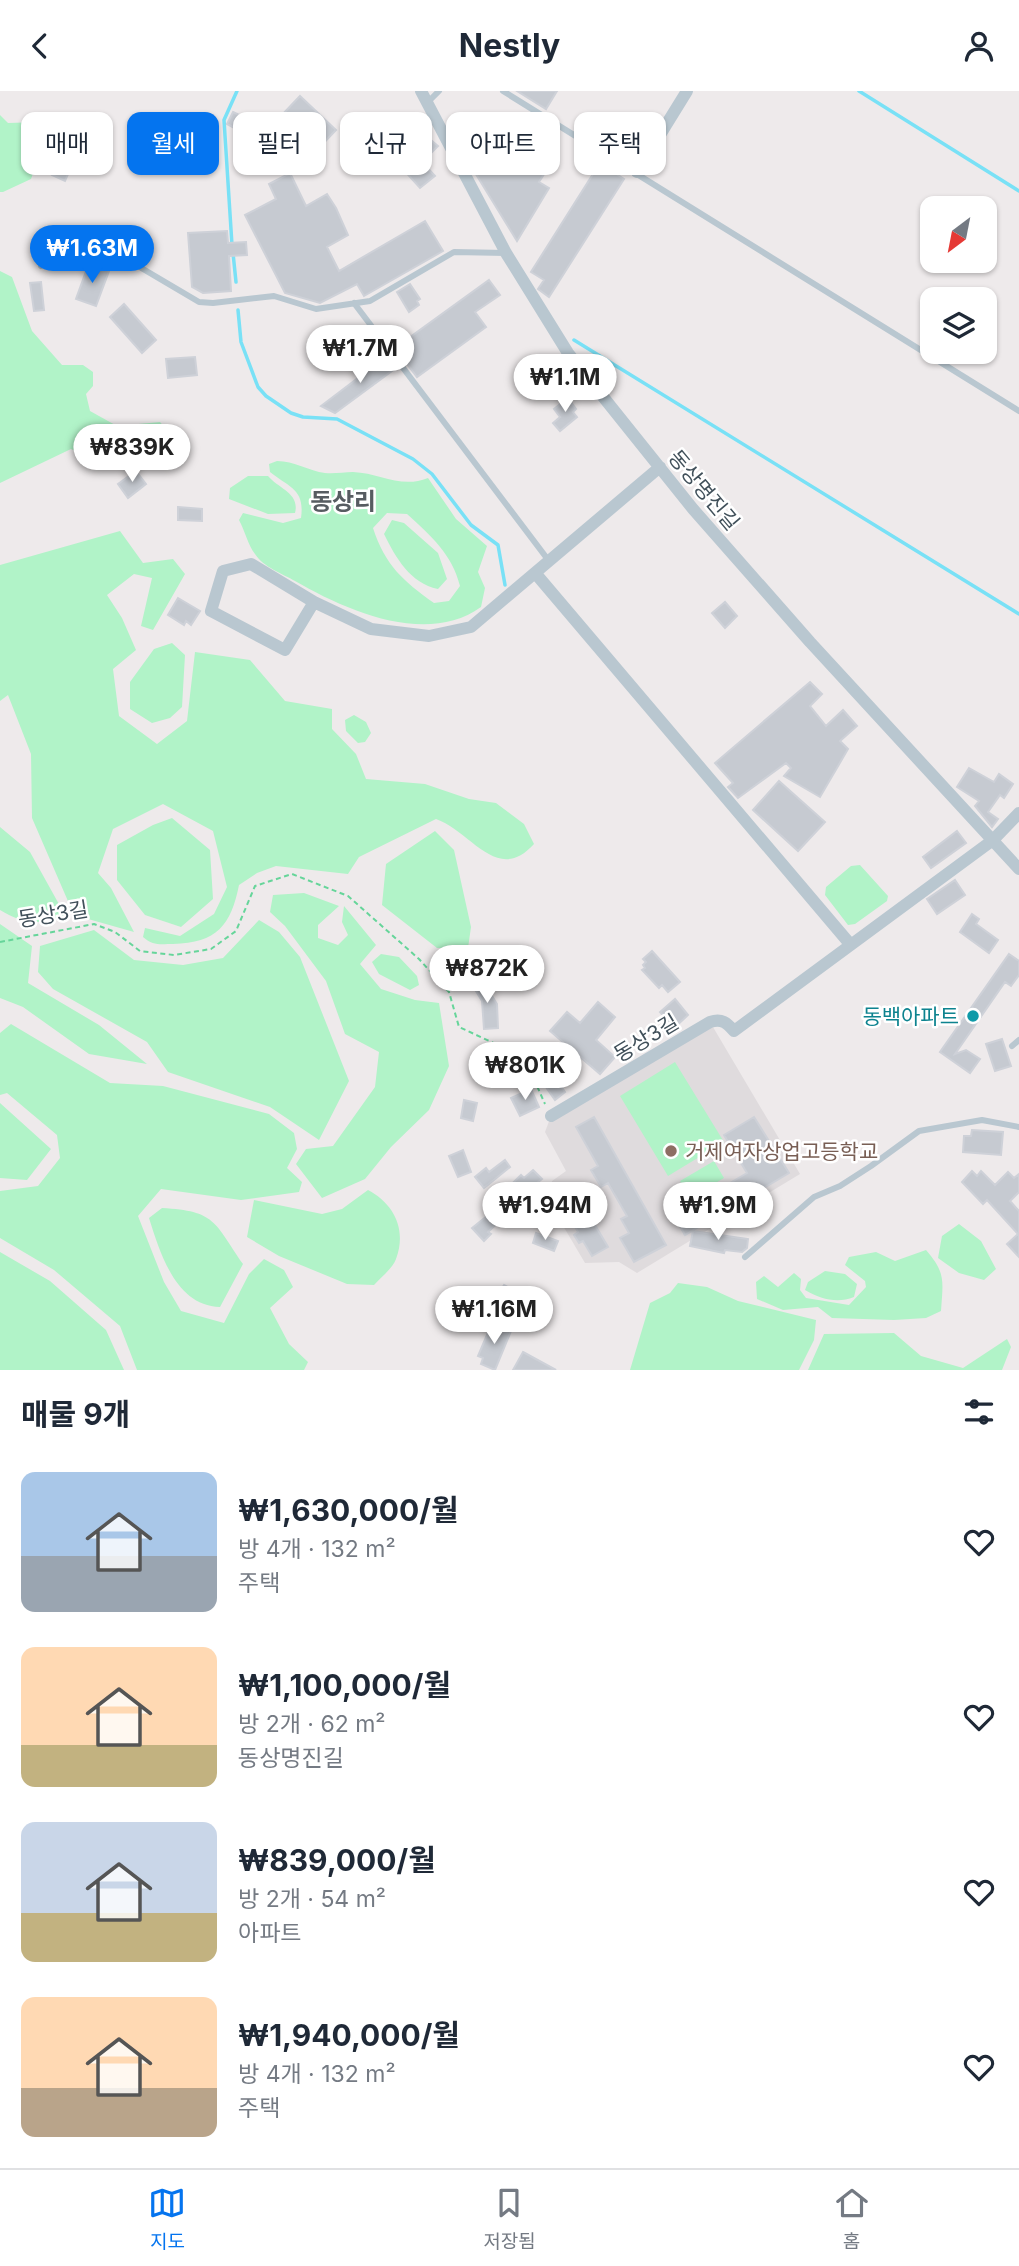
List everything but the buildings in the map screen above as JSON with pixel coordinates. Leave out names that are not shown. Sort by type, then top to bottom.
[{"type":"street","points":[[666,125],[687,91]]},
{"type":"street","name":"동상명진길","points":[[425,96],[506,253],[568,353],[660,467],[801,632],[1019,869]]},
{"type":"street","points":[[314,602],[285,650],[211,611],[223,571],[251,564],[314,602],[371,629],[429,636],[471,627],[660,467]]},
{"type":"street","points":[[536,574],[850,944]]},
{"type":"street","name":"동상3길","points":[[551,1117],[710,1022],[717,1019],[725,1021],[734,1031],[993,841],[1019,813]]},
{"type":"lane","points":[[425,96],[439,91]]},
{"type":"lane","points":[[503,91],[574,134]]},
{"type":"lane","points":[[642,175],[1019,411]]},
{"type":"lane","points":[[41,266],[55,254],[79,244],[107,252],[138,266],[199,302],[274,296],[316,309],[370,302],[454,252],[506,253]]},
{"type":"lane","points":[[354,303],[550,562]]},
{"type":"lane","points":[[1012,1045],[1019,1040]]},
{"type":"lane","points":[[745,1257],[814,1198],[860,1173],[919,1131],[982,1120],[1019,1127]]},
{"type":"path","name":"동상3길","points":[[0,941],[94,924],[114,932],[140,951],[174,955],[211,949],[236,931],[255,886],[292,874],[348,896],[419,959],[449,992],[459,1027],[524,1057],[551,1117]]},
{"type":"shaded area","name":"거제여자상업고등학교","points":[[710,1022],[800,1174],[637,1273],[619,1262],[585,1263],[549,1202],[552,1181],[566,1171],[545,1132],[551,1116]]},
{"type":"green space","points":[[0,115],[8,123],[21,123],[21,175],[32,175],[31,179],[0,192]]},
{"type":"green space","points":[[0,271],[12,277],[32,331],[62,365],[83,365],[93,372],[93,386],[86,394],[90,411],[117,426],[160,422],[173,437],[161,456],[147,462],[111,449],[89,458],[71,449],[0,483]]},
{"type":"green space","points":[[283,461],[325,473],[363,473],[409,482],[428,478],[456,519],[487,546],[478,572],[485,588],[481,607],[460,618],[436,624],[387,620],[338,603],[268,566],[250,546],[239,520],[243,513],[283,523],[301,518],[302,508],[298,495],[270,472],[269,464]],"holes":[[[387,513],[407,514],[432,538],[452,564],[460,586],[449,601],[434,603],[423,595],[396,571],[383,552],[373,528]]]},
{"type":"green space","points":[[248,476],[268,476],[292,496],[296,506],[295,513],[268,514],[229,499],[230,488]]},
{"type":"green space","points":[[392,520],[404,523],[438,553],[447,579],[438,589],[419,581],[399,560],[384,534]]},
{"type":"green space","points":[[120,531],[143,563],[173,559],[185,574],[153,630],[141,626],[152,578],[134,574],[107,595],[122,618],[136,650],[113,669],[119,716],[157,744],[187,721],[195,652],[250,660],[285,701],[332,709],[332,729],[356,754],[366,779],[425,784],[469,799],[496,803],[524,824],[534,844],[521,855],[508,859],[496,857],[436,819],[359,857],[348,874],[276,866],[257,873],[239,885],[232,911],[220,929],[201,940],[157,944],[143,937],[145,928],[180,936],[214,914],[227,887],[213,831],[163,804],[113,829],[98,873],[111,888],[134,932],[74,915],[32,818],[31,754],[8,695],[0,701],[0,565]]},
{"type":"green space","points":[[172,643],[185,655],[182,707],[170,718],[152,723],[130,709],[130,682],[154,649]]},
{"type":"green space","points":[[354,715],[366,722],[371,733],[365,742],[358,743],[346,731],[345,720]]},
{"type":"green space","points":[[172,818],[210,850],[213,899],[181,927],[145,915],[117,880],[117,845]]},
{"type":"green space","points":[[0,827],[30,852],[65,915],[48,921],[32,922],[0,910]]},
{"type":"green space","points":[[435,831],[454,850],[471,927],[468,948],[437,948],[382,905],[386,864]]},
{"type":"green space","points":[[860,865],[888,896],[887,901],[855,924],[848,925],[825,895],[826,887],[851,866]]},
{"type":"green space","points":[[304,893],[339,906],[318,925],[318,938],[338,945],[348,935],[342,922],[344,906],[376,945],[360,964],[381,989],[415,1000],[439,1003],[449,1066],[429,1110],[391,1147],[365,1179],[322,1198],[296,1164],[306,1149],[333,1146],[375,1087],[379,1052],[345,1034],[326,981],[285,926],[270,912],[273,895]]},
{"type":"green space","points":[[259,920],[279,932],[300,957],[349,1081],[319,1140],[270,1107],[168,1072],[147,1042],[53,989],[38,972],[40,946],[94,930],[134,960],[183,965],[223,958]]},
{"type":"green space","points":[[0,924],[32,946],[28,983],[99,1025],[147,1064],[89,1054],[23,1007],[0,998]]},
{"type":"green space","points":[[381,954],[399,957],[417,976],[419,985],[410,990],[379,974],[372,962]]},
{"type":"green space","points":[[11,1024],[110,1083],[163,1086],[269,1114],[294,1133],[297,1149],[287,1168],[302,1182],[299,1192],[241,1200],[161,1189],[138,1216],[164,1282],[181,1311],[224,1323],[249,1274],[264,1259],[284,1270],[293,1287],[270,1308],[289,1344],[308,1362],[304,1370],[137,1370],[120,1326],[54,1270],[0,1238],[0,1191],[38,1186],[60,1158],[57,1135],[7,1093],[0,1095],[0,1033]]},
{"type":"green space","points":[[675,1062],[724,1142],[668,1176],[620,1096]]},
{"type":"green space","points":[[0,1103],[51,1149],[27,1180],[0,1178]]},
{"type":"green space","points":[[714,1161],[724,1178],[690,1198],[680,1181]]},
{"type":"green space","points":[[368,1190],[391,1210],[399,1228],[400,1238],[394,1262],[374,1285],[347,1284],[279,1256],[247,1237],[254,1200],[322,1214],[342,1209]]},
{"type":"green space","points":[[162,1208],[193,1212],[212,1221],[243,1264],[220,1307],[192,1298],[172,1275],[149,1218]]},
{"type":"green space","points":[[959,1224],[981,1241],[996,1269],[984,1280],[959,1273],[938,1258],[942,1236]]},
{"type":"green space","points":[[926,1250],[940,1271],[942,1285],[941,1311],[926,1318],[832,1318],[818,1307],[783,1310],[757,1299],[756,1282],[764,1276],[778,1287],[794,1273],[801,1279],[800,1290],[806,1298],[849,1305],[866,1287],[865,1281],[845,1265],[849,1257],[876,1252],[895,1261]]},
{"type":"green space","points":[[0,1252],[50,1281],[106,1330],[124,1370],[0,1370]]},
{"type":"green space","points":[[825,1271],[845,1274],[857,1284],[854,1297],[829,1299],[805,1290],[808,1282]]},
{"type":"green space","points":[[678,1283],[707,1287],[738,1301],[816,1320],[814,1340],[799,1370],[630,1370],[650,1303],[670,1293]]},
{"type":"green space","points":[[894,1333],[921,1356],[963,1368],[1007,1339],[1011,1347],[1002,1370],[808,1370],[824,1334]]},
{"type":"waterway","points":[[232,245],[224,120],[237,91]]},
{"type":"waterway","points":[[859,91],[1019,191]]},
{"type":"waterway","points":[[233,253],[236,282]]},
{"type":"waterway","points":[[238,310],[241,342],[258,387],[266,396],[291,413],[303,417],[337,419],[413,459],[432,474],[471,525],[498,545],[505,585]]},
{"type":"waterway","points":[[574,340],[1019,614]]},
{"type":"place","name":"동백아파트","points":[[973,1016]]},
{"type":"place","name":"거제여자상업고등학교","points":[[671,1151]]},
{"type":"district","name":"동상리","points":[[343,501]]}]
